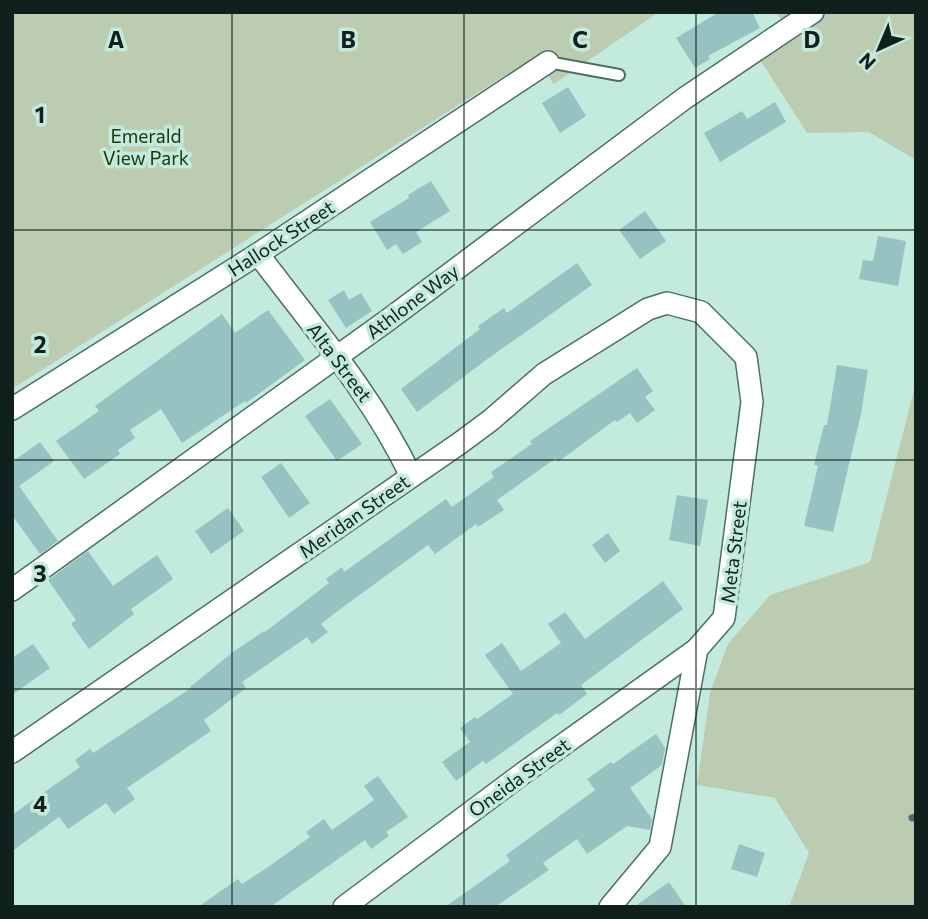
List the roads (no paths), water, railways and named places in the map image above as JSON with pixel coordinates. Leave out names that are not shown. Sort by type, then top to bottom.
[{"type":"street","name":"Athlone Way","points":[[12,590],[337,357],[685,98],[813,12]]},
{"type":"street","name":"Hallock Street","points":[[12,409],[258,254],[548,62]]},
{"type":"street","name":"Alta Street","points":[[258,254],[375,409],[411,476]]},
{"type":"street","name":"Meridan Street","points":[[12,752],[491,420],[544,374],[648,309],[667,303],[701,312]]},
{"type":"street","name":"Meta Street","points":[[697,649],[724,618],[752,402],[746,357],[701,312]]},
{"type":"street","name":"Oneida Street","points":[[344,907],[697,649]]},
{"type":"street","points":[[610,907],[660,848],[697,649]]},
{"type":"lane","points":[[548,62],[619,75]]},
{"type":"waterway","points":[[912,818],[916,817]]},
{"type":"park label","name":"Emerald View Park","points":[[146,146]]}]
